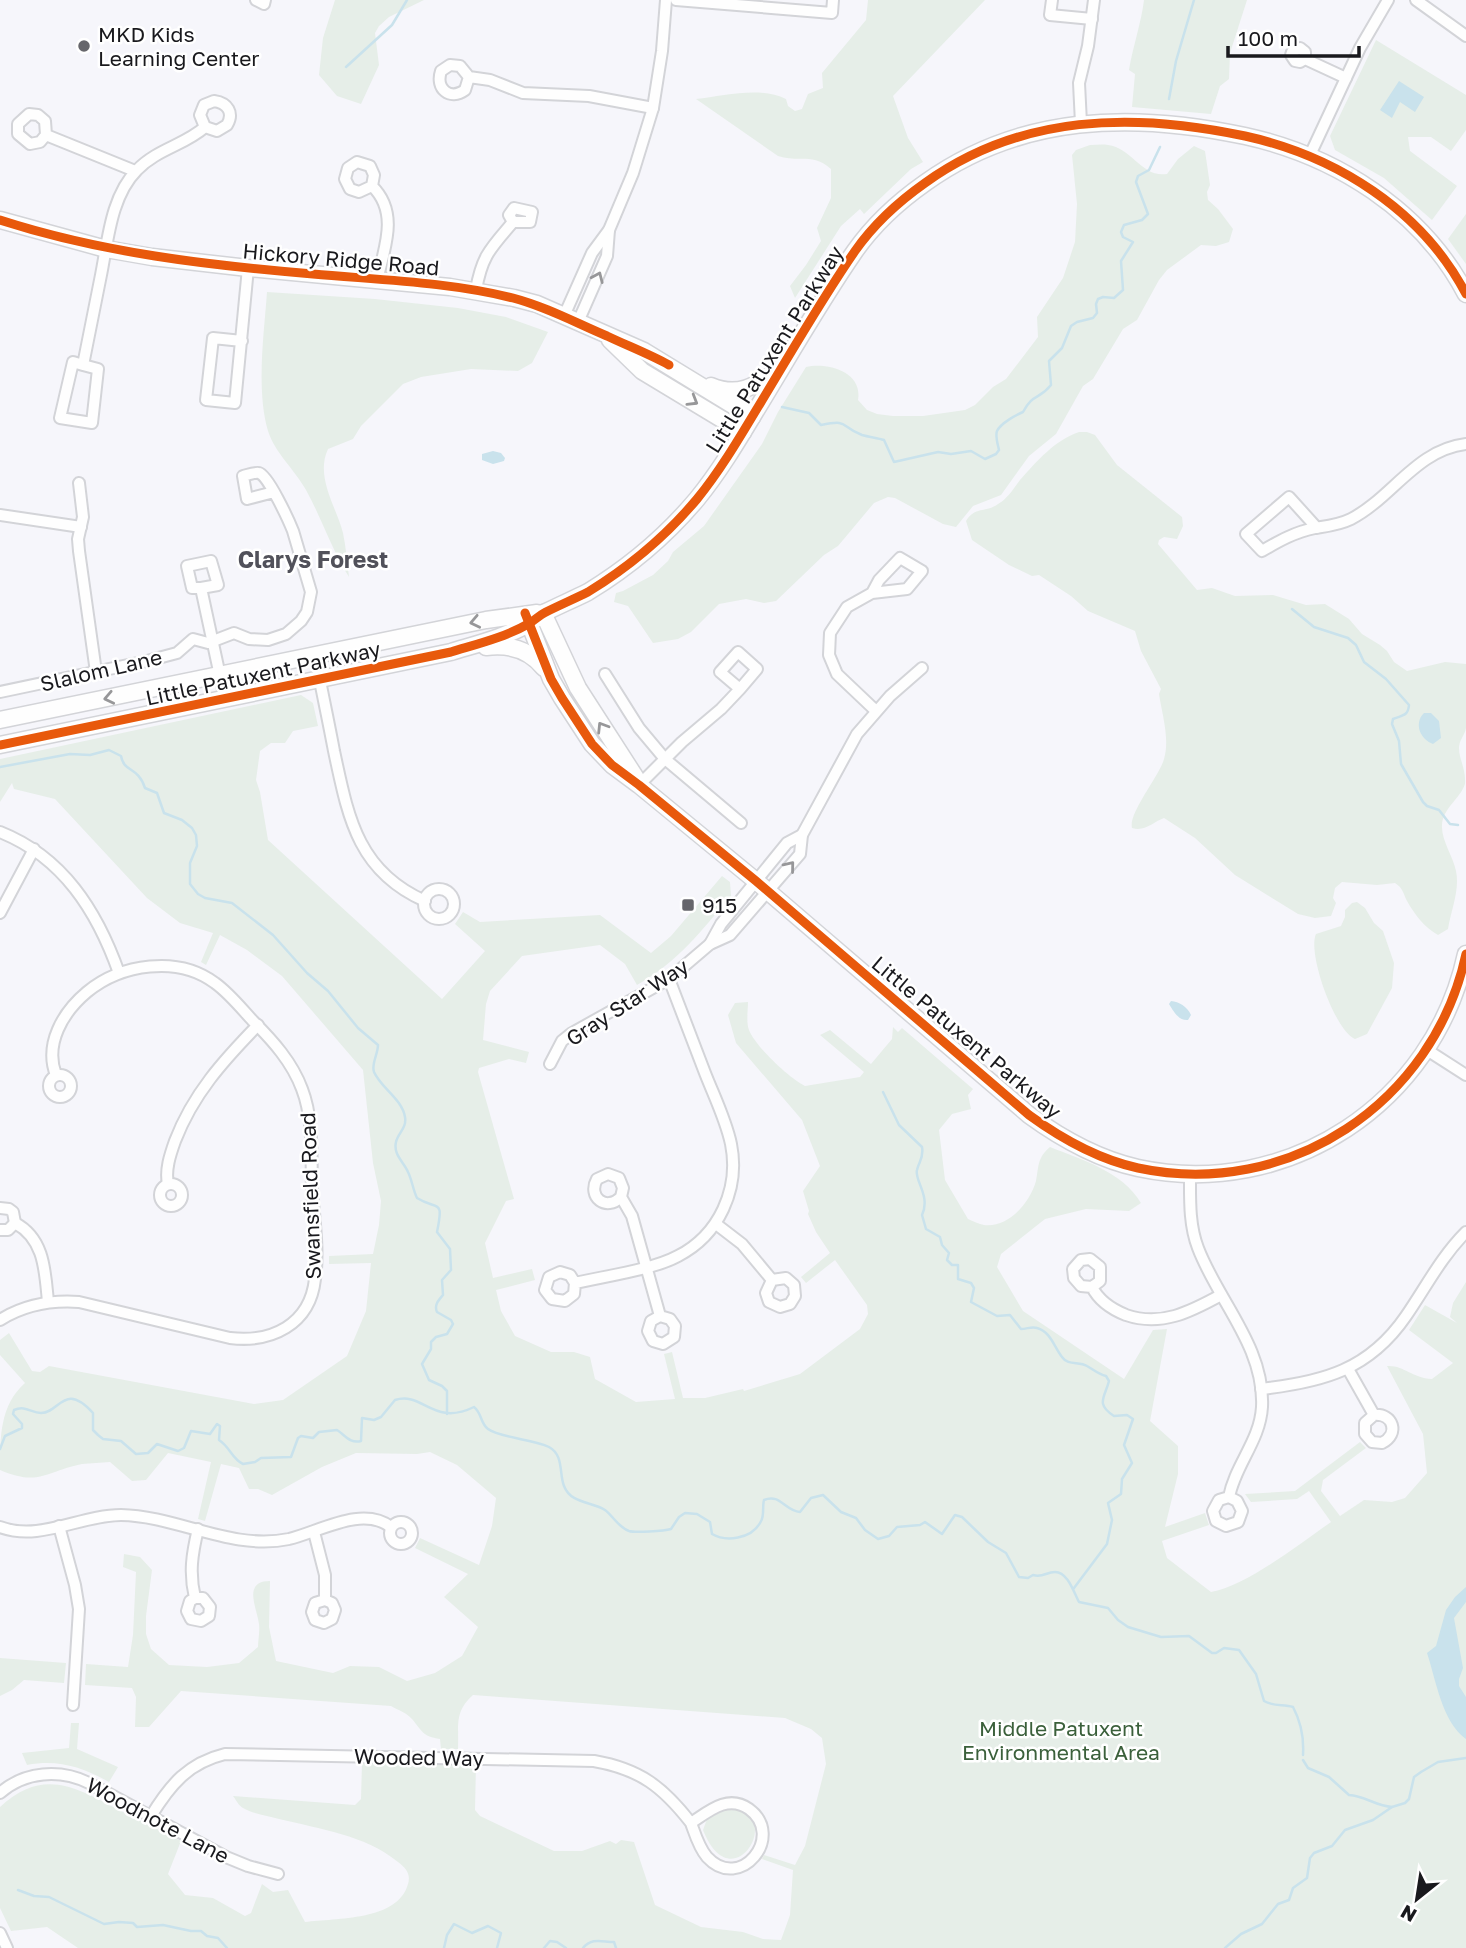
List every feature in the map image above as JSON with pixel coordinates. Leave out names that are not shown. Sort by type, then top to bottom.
[{"type":"street","points":[[256,0],[264,4],[265,0]]},
{"type":"street","points":[[571,319],[607,256],[610,230],[633,173],[653,108],[662,51],[666,0]]},
{"type":"street","points":[[676,0],[792,5],[832,13],[833,0]]},
{"type":"street","points":[[1052,0],[1050,15],[1092,19]]},
{"type":"street","points":[[1082,123],[1080,74],[1088,46],[1094,0]]},
{"type":"street","points":[[1310,155],[1371,26],[1388,0]]},
{"type":"street","points":[[1416,0],[1466,36]]},
{"type":"street","points":[[1305,58],[1346,78]]},
{"type":"street","points":[[469,77],[490,80],[523,93],[589,96],[653,108]]},
{"type":"street","name":"Little Patuxent Parkway","points":[[0,746],[451,652],[494,639],[533,616],[586,593],[656,543],[696,500],[743,432],[857,248],[879,223],[909,194],[943,170],[984,149],[1030,132],[1111,121],[1216,131],[1253,138],[1310,155],[1370,189],[1408,218],[1432,243],[1466,294]]},
{"type":"street","points":[[83,365],[117,202],[135,171],[160,152],[186,140],[205,127]]},
{"type":"street","points":[[47,135],[135,171]]},
{"type":"street","points":[[372,186],[381,195],[389,222],[377,280]]},
{"type":"street","name":"Hickory Ridge Road","points":[[0,220],[107,249],[248,268],[476,290],[537,304],[644,351],[752,417]]},
{"type":"street","points":[[476,290],[483,259],[513,222]]},
{"type":"street","points":[[242,341],[213,338],[206,400],[235,403],[242,341],[248,268]]},
{"type":"street","name":"Hickory Ridge Road","points":[[606,336],[642,370],[743,432]]},
{"type":"street","points":[[73,362],[83,365],[98,369],[92,423],[60,418],[73,362]]},
{"type":"street","points":[[689,378],[720,390],[743,391],[761,383],[784,365]]},
{"type":"street","points":[[1317,528],[1289,497],[1246,534],[1262,551],[1295,533],[1330,527],[1351,519],[1372,505],[1425,458],[1445,448],[1466,444]]},
{"type":"street","points":[[79,483],[83,508],[79,551],[96,672]]},
{"type":"street","name":"Slalom Lane","points":[[0,692],[177,653],[193,639],[213,642],[229,634],[258,640],[277,638],[294,629],[307,612],[310,583],[290,523],[274,492]]},
{"type":"street","points":[[0,515],[81,527]]},
{"type":"street","points":[[201,588],[225,699]]},
{"type":"street","points":[[872,593],[847,607],[834,624],[830,633],[829,655],[837,674],[876,711]]},
{"type":"street","name":"Little Patuxent Parkway","points":[[0,720],[315,655],[533,616]]},
{"type":"street","name":"Little Patuxent Parkway","points":[[533,616],[551,678],[574,718],[611,765],[755,881],[1052,1132],[1114,1161],[1137,1168],[1213,1174],[1258,1167],[1305,1152],[1324,1142],[1375,1108],[1409,1075],[1427,1050],[1453,998],[1466,954]]},
{"type":"street","name":"Little Patuxent Parkway","points":[[533,616],[639,785]]},
{"type":"street","points":[[451,652],[497,646],[516,648],[538,660],[551,678]]},
{"type":"street","points":[[315,655],[346,807],[358,839],[377,869],[410,895],[425,901]]},
{"type":"street","name":"Gray Star Way","points":[[550,1064],[562,1041],[572,1033],[668,979],[710,944],[730,935],[800,854],[802,835],[850,744],[876,711],[905,681],[922,668]]},
{"type":"street","points":[[605,674],[639,728],[665,759],[741,823]]},
{"type":"street","points":[[639,785],[682,741],[722,709],[740,689]]},
{"type":"street","points":[[0,832],[34,849],[60,871],[83,898],[104,933],[119,973]]},
{"type":"street","name":"Gray Star Way","points":[[710,944],[721,924],[755,881],[787,844],[802,835]]},
{"type":"street","points":[[0,913],[34,849]]},
{"type":"street","name":"Swansfield Road","points":[[0,1320],[19,1310],[63,1301],[99,1306],[230,1338],[261,1339],[286,1328],[302,1312],[313,1292],[315,1279],[307,1106],[303,1091],[290,1063],[215,983],[193,971],[178,967],[146,966],[119,973],[89,990],[66,1014],[58,1029],[51,1054],[56,1075]]},
{"type":"street","points":[[575,1283],[669,1261],[690,1249],[716,1224],[724,1208],[731,1183],[731,1145],[668,979]]},
{"type":"street","points":[[168,1184],[168,1162],[192,1104],[214,1071],[258,1026]]},
{"type":"street","points":[[1427,1050],[1466,1075]]},
{"type":"street","points":[[1190,1174],[1195,1237],[1204,1263],[1248,1342],[1258,1369],[1261,1389],[1262,1406],[1257,1432],[1234,1478],[1229,1497]]},
{"type":"street","points":[[621,1198],[632,1216],[660,1316]]},
{"type":"street","points":[[0,1208],[13,1212],[15,1223],[36,1242],[44,1264],[48,1302]]},
{"type":"street","points":[[0,1230],[8,1230],[15,1223]]},
{"type":"street","points":[[716,1224],[742,1244],[772,1280]]},
{"type":"street","points":[[1261,1389],[1312,1382],[1349,1369],[1364,1360],[1396,1329],[1440,1261],[1466,1232]]},
{"type":"street","points":[[1092,1287],[1101,1301],[1111,1308],[1147,1320],[1177,1316],[1221,1295]]},
{"type":"street","points":[[1349,1369],[1374,1415]]},
{"type":"street","points":[[0,1527],[29,1531],[92,1517],[120,1515],[152,1518],[228,1538],[258,1542],[285,1540],[334,1524],[357,1520],[378,1521],[391,1527]]},
{"type":"street","points":[[59,1526],[79,1609],[73,1705]]},
{"type":"street","points":[[195,1598],[190,1568],[198,1529]]},
{"type":"street","points":[[314,1532],[325,1575],[325,1600]]},
{"type":"street","name":"Wooded Way","points":[[151,1816],[164,1794],[184,1772],[213,1757],[242,1754],[594,1761],[625,1768],[652,1782],[674,1801],[691,1823],[703,1852],[714,1863],[731,1868],[746,1865],[755,1857],[761,1845],[762,1833],[758,1818],[740,1804],[721,1805],[691,1823]]},
{"type":"street","name":"Woodnote Lane","points":[[0,1793],[18,1781],[32,1776],[57,1773],[80,1779],[237,1862],[278,1874]]},
{"type":"street","points":[[0,1933],[7,1948]]},
{"type":"green space","points":[[335,0],[424,0],[389,17],[379,26],[375,33],[379,65],[361,104],[337,96],[319,75],[323,38]]},
{"type":"green space","points":[[868,0],[985,0],[893,96],[908,138],[923,162],[911,169],[864,214],[860,209],[841,226],[795,298],[790,286],[821,241],[817,228],[831,198],[831,169],[812,159],[778,156],[696,99],[765,93],[786,99],[788,106],[795,111],[802,109],[808,94],[823,88],[822,73],[866,20]]},
{"type":"green space","points":[[1144,0],[1247,0],[1230,53],[1229,79],[1220,86],[1211,114],[1132,107],[1135,74],[1129,70]]},
{"type":"green space","points":[[1376,40],[1466,95],[1466,130],[1451,151],[1431,137],[1408,137],[1410,151],[1457,186],[1432,220],[1384,178],[1335,150],[1330,136]]},
{"type":"green space","points":[[1090,145],[1116,147],[1151,172],[1158,174],[1167,174],[1178,159],[1194,146],[1205,151],[1210,185],[1208,200],[1233,229],[1229,242],[1216,246],[1201,245],[1167,270],[1137,320],[1123,329],[1093,379],[1083,386],[1056,434],[1029,456],[1001,495],[973,506],[956,527],[943,524],[895,498],[888,497],[874,503],[838,546],[824,555],[776,601],[764,603],[746,599],[719,604],[691,632],[678,639],[653,643],[628,606],[614,602],[616,593],[653,575],[668,561],[673,552],[704,526],[762,444],[806,367],[824,366],[842,371],[855,382],[858,400],[867,410],[893,416],[923,416],[965,410],[1006,379],[1038,337],[1037,317],[1063,278],[1075,242],[1077,204],[1072,155],[1076,150]]},
{"type":"green space","points":[[1466,214],[1466,264],[1448,239]]},
{"type":"green space","points":[[267,292],[458,308],[506,317],[548,332],[532,363],[518,371],[471,369],[421,377],[403,384],[361,426],[353,439],[328,449],[325,481],[343,533],[349,577],[306,490],[275,447],[268,431],[262,398]]},
{"type":"green space","points":[[1079,432],[1095,435],[1117,465],[1182,517],[1183,526],[1177,539],[1164,537],[1158,544],[1197,590],[1212,588],[1235,596],[1273,595],[1306,605],[1325,604],[1349,619],[1362,634],[1380,645],[1394,662],[1407,671],[1445,662],[1466,664],[1466,728],[1459,748],[1465,784],[1445,814],[1442,825],[1457,878],[1448,929],[1438,935],[1428,928],[1395,883],[1377,885],[1342,882],[1335,888],[1333,898],[1336,903],[1331,916],[1315,918],[1298,914],[1235,875],[1195,838],[1164,818],[1145,828],[1132,828],[1135,813],[1161,767],[1166,751],[1159,694],[1161,689],[1141,651],[1135,631],[1088,611],[1039,575],[1032,576],[1009,565],[972,540],[966,521],[973,513],[1002,502],[1047,452],[1062,440]]},
{"type":"green space","name":"Middle Patuxent Environmental Area","points":[[301,695],[313,703],[318,726],[293,731],[285,743],[271,743],[260,751],[256,780],[268,840],[442,999],[485,951],[455,924],[463,912],[480,922],[600,915],[651,953],[671,936],[722,876],[730,882],[731,896],[699,934],[665,966],[637,985],[625,964],[600,945],[522,956],[490,991],[486,1004],[483,1040],[529,1052],[526,1063],[509,1059],[479,1068],[478,1072],[514,1199],[506,1201],[485,1243],[493,1278],[532,1269],[535,1280],[496,1290],[501,1311],[515,1336],[551,1352],[574,1352],[590,1357],[595,1379],[636,1402],[675,1399],[664,1354],[672,1352],[683,1398],[705,1398],[743,1389],[744,1391],[800,1374],[860,1329],[868,1314],[867,1305],[835,1260],[806,1283],[801,1277],[830,1253],[808,1214],[803,1191],[820,1166],[802,1120],[736,1043],[728,1015],[735,1003],[748,1002],[749,1030],[758,1045],[791,1077],[805,1086],[860,1077],[864,1072],[820,1035],[830,1030],[871,1064],[892,1039],[893,1027],[898,1032],[902,1028],[973,1089],[968,1095],[971,1109],[952,1114],[939,1130],[945,1180],[968,1219],[984,1225],[993,1225],[1017,1212],[1029,1198],[1041,1159],[1050,1147],[1100,1168],[1133,1192],[1141,1203],[1129,1211],[1086,1209],[1045,1219],[1001,1254],[997,1267],[1023,1311],[1124,1379],[1153,1330],[1167,1329],[1150,1421],[1178,1446],[1178,1474],[1165,1527],[1205,1513],[1209,1525],[1162,1541],[1167,1558],[1211,1592],[1256,1573],[1331,1522],[1309,1491],[1297,1499],[1251,1502],[1245,1494],[1295,1491],[1360,1442],[1366,1448],[1323,1480],[1321,1491],[1340,1516],[1364,1500],[1392,1502],[1405,1498],[1427,1473],[1423,1434],[1387,1366],[1432,1379],[1453,1363],[1409,1330],[1425,1305],[1457,1323],[1450,1317],[1453,1303],[1466,1282],[1466,1948],[78,1948],[47,1927],[11,1931],[0,1908],[0,1807],[16,1794],[46,1784],[61,1785],[91,1795],[181,1841],[168,1874],[185,1895],[213,1898],[245,1916],[251,1913],[262,1884],[273,1892],[288,1890],[305,1922],[349,1918],[392,1905],[402,1896],[409,1877],[398,1862],[385,1853],[357,1839],[251,1812],[242,1807],[233,1796],[355,1805],[361,1799],[362,1763],[476,1765],[475,1810],[480,1816],[554,1851],[582,1851],[610,1841],[616,1844],[621,1840],[634,1842],[655,1905],[701,1927],[781,1940],[790,1915],[793,1870],[762,1859],[764,1855],[795,1865],[805,1846],[826,1764],[822,1738],[811,1729],[785,1718],[473,1695],[460,1713],[458,1749],[441,1749],[440,1739],[426,1735],[410,1717],[391,1706],[181,1691],[149,1727],[135,1727],[136,1697],[132,1688],[85,1685],[86,1664],[128,1667],[133,1635],[136,1572],[123,1567],[124,1554],[140,1557],[152,1570],[146,1634],[151,1649],[169,1665],[207,1667],[239,1663],[258,1647],[259,1627],[253,1596],[256,1585],[261,1582],[270,1581],[269,1627],[276,1661],[333,1673],[350,1666],[379,1667],[407,1681],[435,1673],[462,1656],[478,1627],[444,1597],[468,1574],[415,1548],[420,1538],[479,1565],[492,1526],[496,1498],[457,1465],[430,1452],[356,1453],[322,1467],[272,1495],[258,1489],[249,1489],[239,1468],[221,1464],[205,1521],[198,1519],[211,1462],[168,1453],[146,1480],[132,1481],[110,1462],[82,1464],[34,1477],[13,1475],[0,1470],[1,1434],[6,1411],[25,1383],[0,1355],[0,1340],[9,1333],[32,1371],[40,1372],[49,1366],[254,1404],[283,1400],[347,1356],[366,1311],[371,1263],[329,1264],[329,1256],[373,1254],[379,1225],[381,1201],[373,1163],[363,1070],[282,976],[247,950],[220,935],[206,965],[201,962],[213,933],[180,923],[147,898],[55,799],[14,789],[12,783],[0,802],[0,759]]},
{"type":"green space","points":[[1357,902],[1383,931],[1394,963],[1392,988],[1367,1034],[1355,1039],[1347,1033],[1331,1007],[1319,973],[1314,944],[1316,934],[1341,926],[1345,910]]},
{"type":"green space","points":[[0,1658],[66,1663],[64,1683],[24,1680],[0,1696]]},
{"type":"green space","points":[[71,1723],[79,1723],[77,1749],[118,1767],[109,1782],[70,1766],[49,1763],[27,1765],[22,1753],[69,1748]]},
{"type":"green space","points":[[727,1809],[745,1812],[754,1822],[755,1835],[750,1847],[740,1856],[728,1858],[715,1851],[703,1830],[707,1819]]},
{"type":"water","points":[[1399,81],[1424,97],[1415,112],[1400,102],[1392,118],[1380,110]]},
{"type":"water","points":[[493,451],[501,453],[504,461],[493,464],[482,460],[482,454]]},
{"type":"water","points":[[1424,713],[1431,713],[1439,721],[1441,738],[1433,744],[1425,739],[1420,731],[1419,722]]},
{"type":"water","points":[[1171,1001],[1180,1003],[1187,1009],[1191,1015],[1188,1020],[1176,1015],[1169,1004]]},
{"type":"water","points":[[1466,1587],[1466,1602],[1454,1618],[1463,1668],[1459,1686],[1466,1697],[1466,1739],[1458,1732],[1445,1711],[1427,1653],[1436,1646],[1446,1610]]},
{"type":"waterway","points":[[346,67],[392,25],[407,0]]},
{"type":"waterway","points":[[1169,99],[1176,61],[1194,0]]},
{"type":"waterway","points":[[782,407],[809,413],[821,425],[841,423],[862,435],[884,440],[894,462],[938,452],[951,454],[971,451],[985,459],[996,454],[999,450],[996,435],[999,428],[1023,412],[1030,402],[1051,385],[1049,361],[1062,348],[1071,326],[1093,318],[1097,313],[1098,299],[1114,298],[1123,290],[1121,261],[1133,242],[1123,237],[1121,232],[1124,225],[1142,220],[1148,214],[1136,182],[1138,176],[1149,170],[1160,147]]},
{"type":"waterway","points":[[1292,609],[1314,627],[1348,638],[1356,645],[1364,662],[1386,679],[1409,705],[1406,713],[1393,719],[1392,724],[1399,741],[1401,764],[1423,802],[1439,810],[1450,824],[1458,825]]},
{"type":"waterway","points":[[0,767],[109,750],[121,756],[125,765],[139,776],[145,788],[157,793],[164,813],[182,820],[196,835],[197,846],[190,863],[190,884],[198,894],[232,903],[273,935],[307,973],[328,991],[358,1028],[378,1045],[374,1072],[400,1105],[405,1117],[405,1124],[396,1142],[397,1155],[406,1168],[417,1198],[438,1207],[440,1214],[437,1232],[450,1249],[451,1270],[442,1280],[443,1295],[436,1307],[437,1312],[453,1324],[447,1334],[436,1337],[431,1342],[431,1349],[422,1364],[429,1380],[447,1391],[447,1414]]},
{"type":"waterway","points":[[883,1092],[899,1125],[922,1147],[917,1174],[925,1201],[922,1215],[926,1229],[940,1237],[942,1245],[949,1253],[947,1260],[952,1265],[958,1265],[958,1279],[971,1283],[974,1288],[971,1302],[997,1316],[1010,1315],[1021,1329],[1033,1327],[1042,1330],[1064,1360],[1084,1365],[1106,1376],[1109,1381],[1103,1400],[1105,1408],[1114,1416],[1127,1415],[1133,1419],[1124,1445],[1132,1463],[1122,1479],[1121,1494],[1108,1503],[1112,1520],[1107,1544],[1074,1588]]},
{"type":"waterway","points":[[0,1449],[5,1436],[22,1428],[22,1424],[13,1414],[14,1410],[22,1408],[48,1412],[69,1399],[83,1404],[93,1413],[93,1430],[98,1435],[103,1439],[121,1441],[136,1454],[148,1453],[157,1444],[178,1451],[184,1448],[191,1431],[210,1434],[217,1424],[220,1426],[219,1440],[243,1464],[261,1458],[291,1457],[298,1438],[313,1438],[319,1432],[337,1430],[351,1440],[361,1441],[362,1418],[374,1420],[381,1417],[395,1400],[405,1399],[448,1413],[474,1407],[485,1427],[493,1432],[549,1447],[557,1455],[567,1492],[576,1499],[605,1510],[629,1531],[671,1529],[685,1513],[697,1514],[710,1522],[712,1534],[724,1538],[738,1538],[751,1533],[760,1523],[764,1500],[778,1500],[790,1509],[800,1512],[811,1498],[823,1495],[841,1512],[856,1518],[865,1530],[878,1539],[889,1536],[897,1527],[925,1522],[942,1534],[955,1515],[962,1517],[988,1542],[1006,1553],[1019,1577],[1060,1573],[1067,1579],[1079,1602],[1108,1608],[1128,1627],[1161,1637],[1189,1636],[1212,1653],[1224,1648],[1239,1650],[1256,1674],[1264,1701],[1293,1707],[1301,1731],[1303,1755]]},
{"type":"waterway","points":[[1225,1948],[1241,1934],[1262,1924],[1278,1904],[1289,1900],[1293,1888],[1307,1878],[1310,1858],[1314,1853],[1332,1846],[1345,1830],[1373,1820],[1392,1807],[1405,1803],[1409,1799],[1414,1777],[1421,1772],[1438,1762],[1466,1758]]},
{"type":"waterway","points":[[1303,1760],[1308,1768],[1329,1777],[1349,1795],[1392,1807]]},
{"type":"waterway","points":[[18,1890],[34,1896],[49,1897],[104,1924],[133,1923],[137,1927],[163,1925],[201,1931],[207,1936],[218,1938],[227,1948]]},
{"type":"waterway","points":[[444,1948],[447,1935],[454,1924],[472,1933],[488,1926],[501,1933],[497,1948]]},
{"type":"waterway","points":[[544,1948],[550,1941],[566,1948]]},
{"type":"waterway","points":[[583,1948],[590,1942],[597,1941],[614,1942],[616,1948]]},
{"type":"cycle path","points":[[0,745],[451,652],[511,632],[588,592],[646,550],[673,526],[705,489],[735,446],[842,271],[878,223],[925,183],[962,160],[1000,143],[1039,131],[1120,122],[1161,124],[1245,136],[1312,157],[1373,191],[1401,212],[1448,264],[1466,294]]},
{"type":"cycle path","points":[[0,220],[77,241],[194,262],[439,285],[513,298],[550,311],[669,365]]},
{"type":"cycle path","points":[[525,613],[551,679],[592,744],[612,765],[756,881],[1029,1115],[1094,1154],[1138,1168],[1194,1174],[1248,1169],[1299,1154],[1346,1129],[1388,1096],[1422,1055],[1449,1007],[1466,954]]},
{"type":"place","name":"MKD Kids Learning Center","points":[[84,46]]},
{"type":"place","name":"915","points":[[688,905]]},
{"type":"district","name":"Clarys Forest","points":[[313,559]]}]
